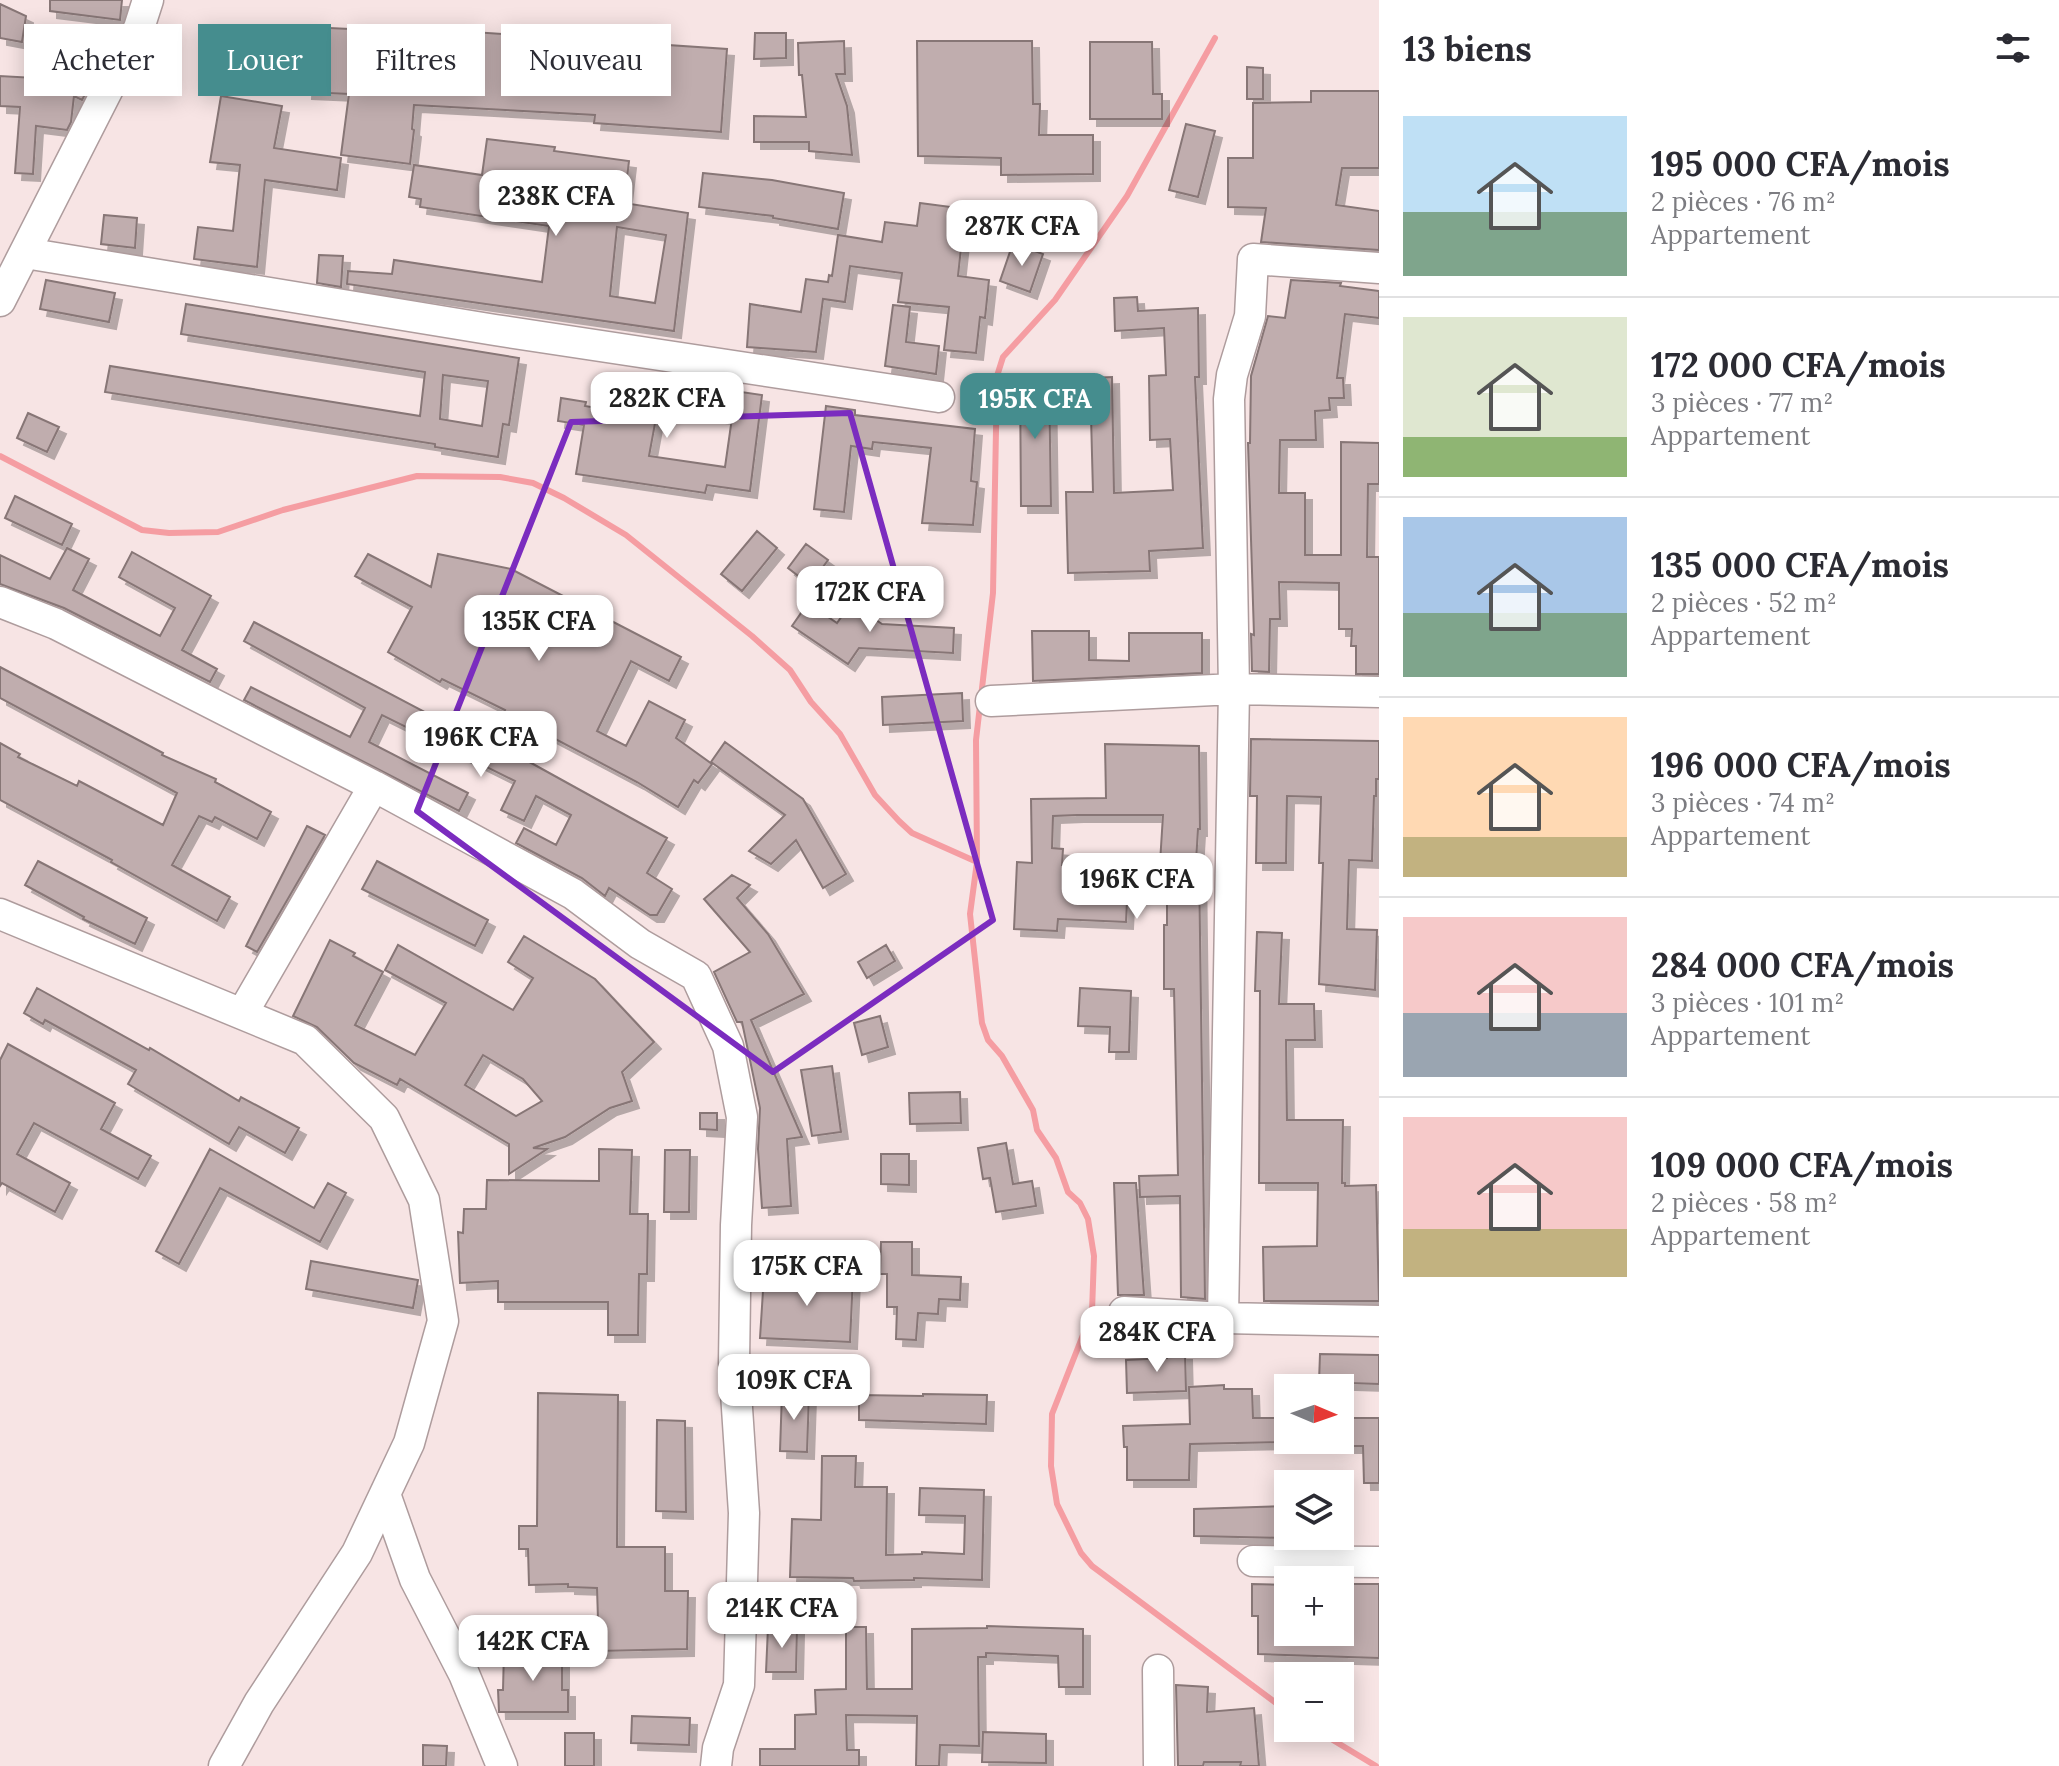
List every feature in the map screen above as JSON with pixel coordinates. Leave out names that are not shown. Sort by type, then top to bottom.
[{"type":"street","points":[[0,301],[16,255],[139,28],[148,0]]},
{"type":"street","points":[[16,255],[939,397]]},
{"type":"street","points":[[1223,1318],[1234,689],[1229,399],[1232,375],[1250,316],[1253,259],[1379,268]]},
{"type":"street","points":[[0,602],[56,624],[374,786],[573,894],[640,944],[696,976],[728,1046],[742,1117],[736,1225],[734,1363],[744,1513],[739,1685],[718,1748],[716,1766]]},
{"type":"street","points":[[991,701],[1234,689],[1379,692]]},
{"type":"street","points":[[242,1014],[374,786]]},
{"type":"street","points":[[0,914],[305,1040],[384,1118],[424,1200],[443,1321],[409,1443],[357,1553],[259,1703],[224,1766]]},
{"type":"street","points":[[1124,1312],[1223,1318],[1379,1321]]},
{"type":"street","points":[[385,1494],[415,1579],[464,1674],[502,1766]]},
{"type":"street","points":[[1253,1561],[1379,1562]]},
{"type":"street","points":[[1158,1670],[1159,1766]]},
{"type":"highlighted area","points":[[850,413],[993,920],[773,1072],[417,811],[571,422]]},
{"type":"building","points":[[50,0],[122,0],[120,20],[50,11]]},
{"type":"building","points":[[0,4],[26,16],[22,42],[0,38]]},
{"type":"building","points":[[331,28],[347,29],[347,94],[331,93]]},
{"type":"building","points":[[485,33],[501,34],[501,96],[671,96],[671,45],[727,49],[721,132],[594,123],[595,115],[414,105],[410,164],[341,155],[349,96],[485,96]]},
{"type":"building","points":[[755,33],[786,33],[786,58],[754,59]]},
{"type":"building","points":[[844,41],[845,74],[836,74],[847,106],[852,155],[809,151],[809,142],[754,142],[754,116],[806,117],[802,75],[799,75],[798,43]]},
{"type":"building","points":[[917,41],[1032,41],[1033,104],[1040,104],[1039,135],[1093,135],[1093,174],[1001,175],[1001,158],[918,156]]},
{"type":"building","points":[[1090,42],[1152,42],[1153,94],[1162,94],[1162,119],[1090,119]]},
{"type":"building","points":[[1247,67],[1263,68],[1263,99],[1247,99]]},
{"type":"building","points":[[0,76],[24,77],[24,96],[74,96],[67,130],[36,126],[33,174],[15,173],[20,107],[0,106]]},
{"type":"building","points":[[1311,91],[1379,91],[1379,168],[1342,168],[1336,205],[1379,211],[1379,250],[1261,242],[1266,208],[1228,207],[1228,158],[1253,158],[1253,103],[1311,102]]},
{"type":"building","points":[[221,96],[282,106],[274,148],[341,158],[337,190],[265,180],[257,267],[194,259],[198,227],[233,231],[240,165],[210,162]]},
{"type":"building","points":[[1186,124],[1215,131],[1198,197],[1169,190]]},
{"type":"building","points":[[487,139],[555,147],[554,151],[629,161],[624,203],[688,213],[674,331],[347,284],[348,271],[392,274],[394,260],[542,282],[549,226],[420,207],[421,199],[409,197],[414,165],[482,175]],"holes":[[[617,227],[666,235],[655,303],[610,296]]]},
{"type":"building","points":[[703,173],[772,180],[844,193],[838,229],[773,216],[699,207]]},
{"type":"building","points":[[920,203],[1012,215],[1008,244],[962,239],[958,276],[989,280],[985,318],[980,317],[976,353],[944,350],[949,307],[898,302],[902,273],[850,266],[845,302],[823,299],[816,352],[747,347],[750,304],[801,312],[806,279],[828,282],[829,275],[832,276],[838,235],[882,242],[885,222],[917,226]]},
{"type":"building","points":[[104,215],[137,218],[135,248],[101,244]]},
{"type":"building","points":[[1013,243],[1043,254],[1030,292],[1000,281]]},
{"type":"building","points":[[319,255],[343,256],[341,287],[317,283]]},
{"type":"building","points":[[46,280],[115,293],[109,322],[40,309]]},
{"type":"building","points":[[1291,280],[1341,283],[1340,286],[1379,291],[1379,318],[1345,314],[1337,378],[1343,378],[1344,398],[1329,398],[1330,410],[1315,411],[1316,440],[1280,440],[1279,493],[1305,493],[1305,555],[1341,555],[1341,442],[1379,443],[1379,484],[1368,484],[1367,557],[1379,557],[1379,674],[1356,674],[1356,646],[1351,646],[1352,629],[1339,629],[1339,583],[1279,582],[1280,619],[1270,619],[1269,672],[1252,671],[1251,634],[1254,635],[1248,443],[1251,376],[1268,316],[1285,318]]},
{"type":"building","points":[[1137,297],[1138,311],[1198,308],[1199,377],[1195,377],[1203,548],[1149,551],[1150,571],[1068,573],[1066,492],[1093,492],[1090,378],[1112,377],[1114,493],[1173,490],[1170,439],[1150,440],[1149,376],[1166,375],[1164,328],[1115,331],[1114,298]]},
{"type":"building","points":[[186,304],[519,358],[509,425],[503,424],[498,457],[435,447],[435,444],[105,392],[110,366],[420,416],[425,372],[181,334]],"holes":[[[443,375],[488,381],[482,426],[440,419]]]},
{"type":"building","points":[[893,305],[910,307],[906,342],[939,346],[936,374],[885,366]]},
{"type":"building","points":[[1020,376],[1049,376],[1051,506],[1021,506]]},
{"type":"building","points":[[660,380],[762,395],[750,491],[707,485],[705,493],[576,474],[584,425],[558,421],[561,398],[586,402],[585,406],[656,418],[649,456],[725,467],[732,418],[656,407]]},
{"type":"building","points":[[826,406],[855,410],[855,415],[975,429],[971,481],[977,482],[973,525],[922,523],[931,448],[873,442],[872,449],[851,446],[844,512],[814,509]]},
{"type":"building","points":[[28,413],[59,427],[47,452],[17,438]]},
{"type":"building","points":[[15,496],[72,524],[62,545],[5,518]]},
{"type":"building","points":[[757,531],[777,548],[742,591],[721,574]]},
{"type":"building","points":[[806,544],[828,560],[810,585],[788,568]]},
{"type":"building","points":[[67,548],[89,559],[73,590],[160,636],[175,608],[119,577],[132,552],[211,596],[182,650],[217,669],[210,682],[64,608],[0,584],[0,555],[50,579]]},
{"type":"building","points":[[368,554],[431,587],[438,554],[511,569],[681,657],[669,681],[631,661],[597,731],[626,746],[649,701],[685,720],[676,738],[712,764],[698,783],[694,780],[678,807],[505,710],[442,679],[440,682],[388,652],[412,607],[355,576]]},
{"type":"building","points":[[808,603],[837,623],[851,603],[882,624],[954,628],[953,653],[859,648],[848,664],[792,626]]},
{"type":"building","points":[[254,622],[432,716],[524,759],[667,838],[647,873],[672,889],[657,915],[650,915],[609,888],[605,896],[582,878],[516,843],[524,828],[556,845],[571,815],[536,796],[524,821],[501,810],[515,781],[382,715],[369,742],[468,793],[459,811],[244,700],[251,687],[350,737],[365,708],[244,641]]},
{"type":"building","points":[[1032,631],[1089,631],[1089,660],[1129,661],[1129,633],[1202,633],[1202,673],[1033,681]]},
{"type":"building","points":[[0,667],[162,755],[216,779],[215,782],[271,812],[257,839],[215,817],[212,822],[199,816],[172,865],[230,897],[217,921],[0,800],[0,743],[20,754],[18,757],[77,786],[79,781],[163,825],[177,793],[0,698]]},
{"type":"building","points":[[962,693],[963,721],[883,725],[882,697]]},
{"type":"building","points":[[1251,739],[1379,741],[1372,861],[1349,860],[1347,929],[1377,930],[1375,990],[1319,984],[1323,863],[1319,863],[1321,797],[1287,796],[1286,863],[1256,863],[1257,796],[1250,796]]},
{"type":"building","points":[[725,742],[803,799],[846,874],[823,888],[796,840],[771,864],[749,851],[785,815],[711,762]]},
{"type":"building","points":[[1105,744],[1199,746],[1200,829],[1196,862],[1199,862],[1205,1299],[1181,1297],[1180,1196],[1140,1197],[1139,1176],[1178,1175],[1174,989],[1164,989],[1167,884],[1128,882],[1126,922],[1058,919],[1057,931],[1014,929],[1017,862],[1032,863],[1031,799],[1106,798]],"holes":[[[1163,815],[1160,863],[1121,861],[1120,880],[1066,877],[1067,865],[1062,865],[1063,849],[1052,848],[1053,816]]]},
{"type":"building","points":[[307,826],[325,835],[257,952],[246,946]]},
{"type":"building","points":[[38,861],[147,918],[135,944],[83,919],[25,885]]},
{"type":"building","points":[[377,861],[488,920],[475,946],[362,889]]},
{"type":"building","points":[[732,875],[750,885],[737,898],[768,934],[804,994],[751,1020],[802,1137],[787,1139],[791,1206],[762,1208],[758,1149],[760,1108],[742,1022],[737,1022],[714,972],[750,952],[704,899]]},
{"type":"building","points":[[1257,932],[1282,933],[1279,1004],[1314,1004],[1315,1040],[1286,1040],[1287,1120],[1343,1120],[1342,1183],[1345,1186],[1376,1185],[1379,1301],[1264,1301],[1263,1247],[1317,1246],[1318,1183],[1259,1183],[1260,991],[1255,991]]},
{"type":"building","points":[[524,936],[595,979],[654,1042],[622,1072],[632,1101],[610,1108],[565,1137],[533,1148],[547,1149],[509,1174],[509,1144],[400,1079],[397,1085],[354,1063],[317,1027],[293,1016],[330,940],[383,972],[355,1025],[415,1055],[446,1003],[385,970],[398,945],[513,1010],[533,978],[508,962]],"holes":[[[483,1055],[523,1079],[542,1101],[516,1116],[465,1085]]]},
{"type":"building","points":[[886,945],[895,961],[867,978],[858,962]]},
{"type":"building","points":[[37,988],[150,1048],[239,1101],[241,1097],[299,1128],[285,1153],[239,1127],[229,1144],[128,1084],[136,1070],[45,1020],[43,1024],[24,1013]]},
{"type":"building","points":[[1080,988],[1131,991],[1129,1052],[1109,1052],[1110,1027],[1078,1026]]},
{"type":"building","points":[[880,1016],[888,1047],[862,1055],[854,1023]]},
{"type":"building","points":[[8,1044],[115,1103],[101,1129],[151,1156],[138,1179],[34,1123],[17,1154],[70,1183],[55,1212],[2,1183],[0,1186],[0,1060]]},
{"type":"building","points":[[832,1066],[841,1132],[812,1136],[801,1070]]},
{"type":"building","points":[[960,1092],[961,1123],[910,1124],[909,1093]]},
{"type":"building","points":[[700,1113],[717,1113],[717,1130],[700,1129]]},
{"type":"building","points":[[1006,1143],[1013,1184],[1032,1181],[1036,1206],[996,1212],[990,1178],[983,1179],[978,1148]]},
{"type":"building","points":[[210,1149],[314,1208],[328,1183],[346,1193],[320,1242],[220,1188],[179,1264],[156,1251]]},
{"type":"building","points":[[599,1149],[632,1150],[630,1214],[648,1214],[647,1274],[639,1274],[638,1335],[608,1335],[608,1302],[498,1302],[498,1281],[460,1283],[458,1232],[463,1233],[464,1209],[486,1209],[487,1180],[599,1181]]},
{"type":"building","points":[[665,1150],[690,1150],[689,1212],[664,1212]]},
{"type":"building","points":[[881,1154],[909,1154],[909,1185],[881,1184]]},
{"type":"building","points":[[1114,1183],[1136,1183],[1144,1295],[1118,1295]]},
{"type":"building","points":[[881,1242],[912,1242],[912,1275],[961,1277],[960,1300],[939,1299],[938,1314],[918,1313],[916,1340],[896,1339],[897,1307],[887,1307],[887,1274],[880,1274]]},
{"type":"building","points":[[311,1261],[418,1280],[413,1308],[306,1289]]},
{"type":"building","points":[[803,1274],[853,1276],[850,1342],[760,1338],[764,1275],[803,1277]]},
{"type":"building","points":[[1167,1353],[1185,1353],[1186,1391],[1127,1393],[1126,1360],[1167,1358]]},
{"type":"building","points":[[1320,1354],[1379,1355],[1379,1384],[1354,1383],[1354,1374],[1319,1374]]},
{"type":"building","points":[[1224,1385],[1224,1389],[1252,1389],[1253,1418],[1274,1418],[1274,1442],[1190,1444],[1189,1480],[1127,1480],[1127,1447],[1124,1447],[1123,1426],[1190,1424],[1189,1387]]},
{"type":"building","points":[[782,1392],[809,1393],[807,1452],[780,1451]]},
{"type":"building","points":[[538,1393],[618,1395],[617,1547],[665,1547],[665,1591],[688,1591],[687,1649],[599,1651],[597,1588],[568,1587],[568,1584],[529,1585],[528,1549],[519,1549],[519,1526],[537,1526]]},
{"type":"building","points":[[859,1395],[987,1395],[986,1424],[859,1420]]},
{"type":"building","points":[[1354,1418],[1379,1418],[1379,1483],[1364,1483],[1363,1446],[1354,1446]]},
{"type":"building","points":[[657,1420],[685,1421],[686,1512],[656,1511]]},
{"type":"building","points":[[822,1456],[856,1456],[855,1487],[887,1487],[886,1555],[922,1552],[964,1554],[965,1516],[919,1515],[920,1488],[984,1490],[982,1580],[914,1578],[854,1581],[853,1578],[790,1577],[792,1519],[821,1520]]},
{"type":"building","points":[[1274,1506],[1274,1538],[1194,1536],[1194,1509]]},
{"type":"building","points":[[1252,1584],[1274,1585],[1274,1646],[1354,1646],[1354,1584],[1379,1584],[1379,1658],[1258,1654],[1258,1616],[1252,1616]]},
{"type":"building","points":[[987,1626],[1083,1629],[1083,1687],[1059,1687],[1058,1656],[986,1653],[986,1657],[978,1657],[979,1746],[940,1745],[939,1766],[916,1766],[917,1716],[846,1715],[847,1750],[859,1750],[859,1766],[760,1766],[760,1749],[795,1749],[795,1715],[816,1714],[815,1690],[846,1689],[846,1627],[866,1627],[867,1689],[912,1689],[912,1629]]},
{"type":"building","points":[[768,1627],[797,1628],[796,1672],[766,1672]]},
{"type":"building","points":[[504,1650],[562,1651],[562,1690],[568,1690],[568,1712],[499,1712],[498,1690],[503,1690]]},
{"type":"building","points":[[1176,1685],[1208,1687],[1207,1712],[1254,1708],[1259,1766],[1240,1766],[1241,1762],[1204,1762],[1203,1766],[1178,1766]]},
{"type":"building","points":[[632,1716],[690,1718],[689,1745],[631,1743]]},
{"type":"building","points":[[983,1732],[1046,1734],[1046,1763],[982,1762]]},
{"type":"building","points":[[565,1733],[594,1733],[594,1766],[565,1766]]},
{"type":"building","points":[[423,1745],[447,1746],[446,1766],[423,1766]]},
{"type":"waterway","points":[[977,862],[976,740],[993,593],[997,376],[1003,357],[1055,300],[1127,196],[1215,38]]},
{"type":"waterway","points":[[0,456],[142,530],[169,533],[218,532],[283,510],[417,476],[500,477],[533,483],[626,535],[790,670],[811,702],[840,734],[875,795],[899,821],[912,833],[977,862],[970,914],[982,1023],[988,1040],[1002,1056],[1033,1110],[1037,1130],[1056,1158],[1068,1192],[1080,1203],[1088,1219],[1094,1256],[1092,1312],[1052,1414],[1051,1466],[1057,1504],[1081,1553],[1092,1566],[1274,1702]]},
{"type":"waterway","points":[[1336,1742],[1376,1766]]}]
